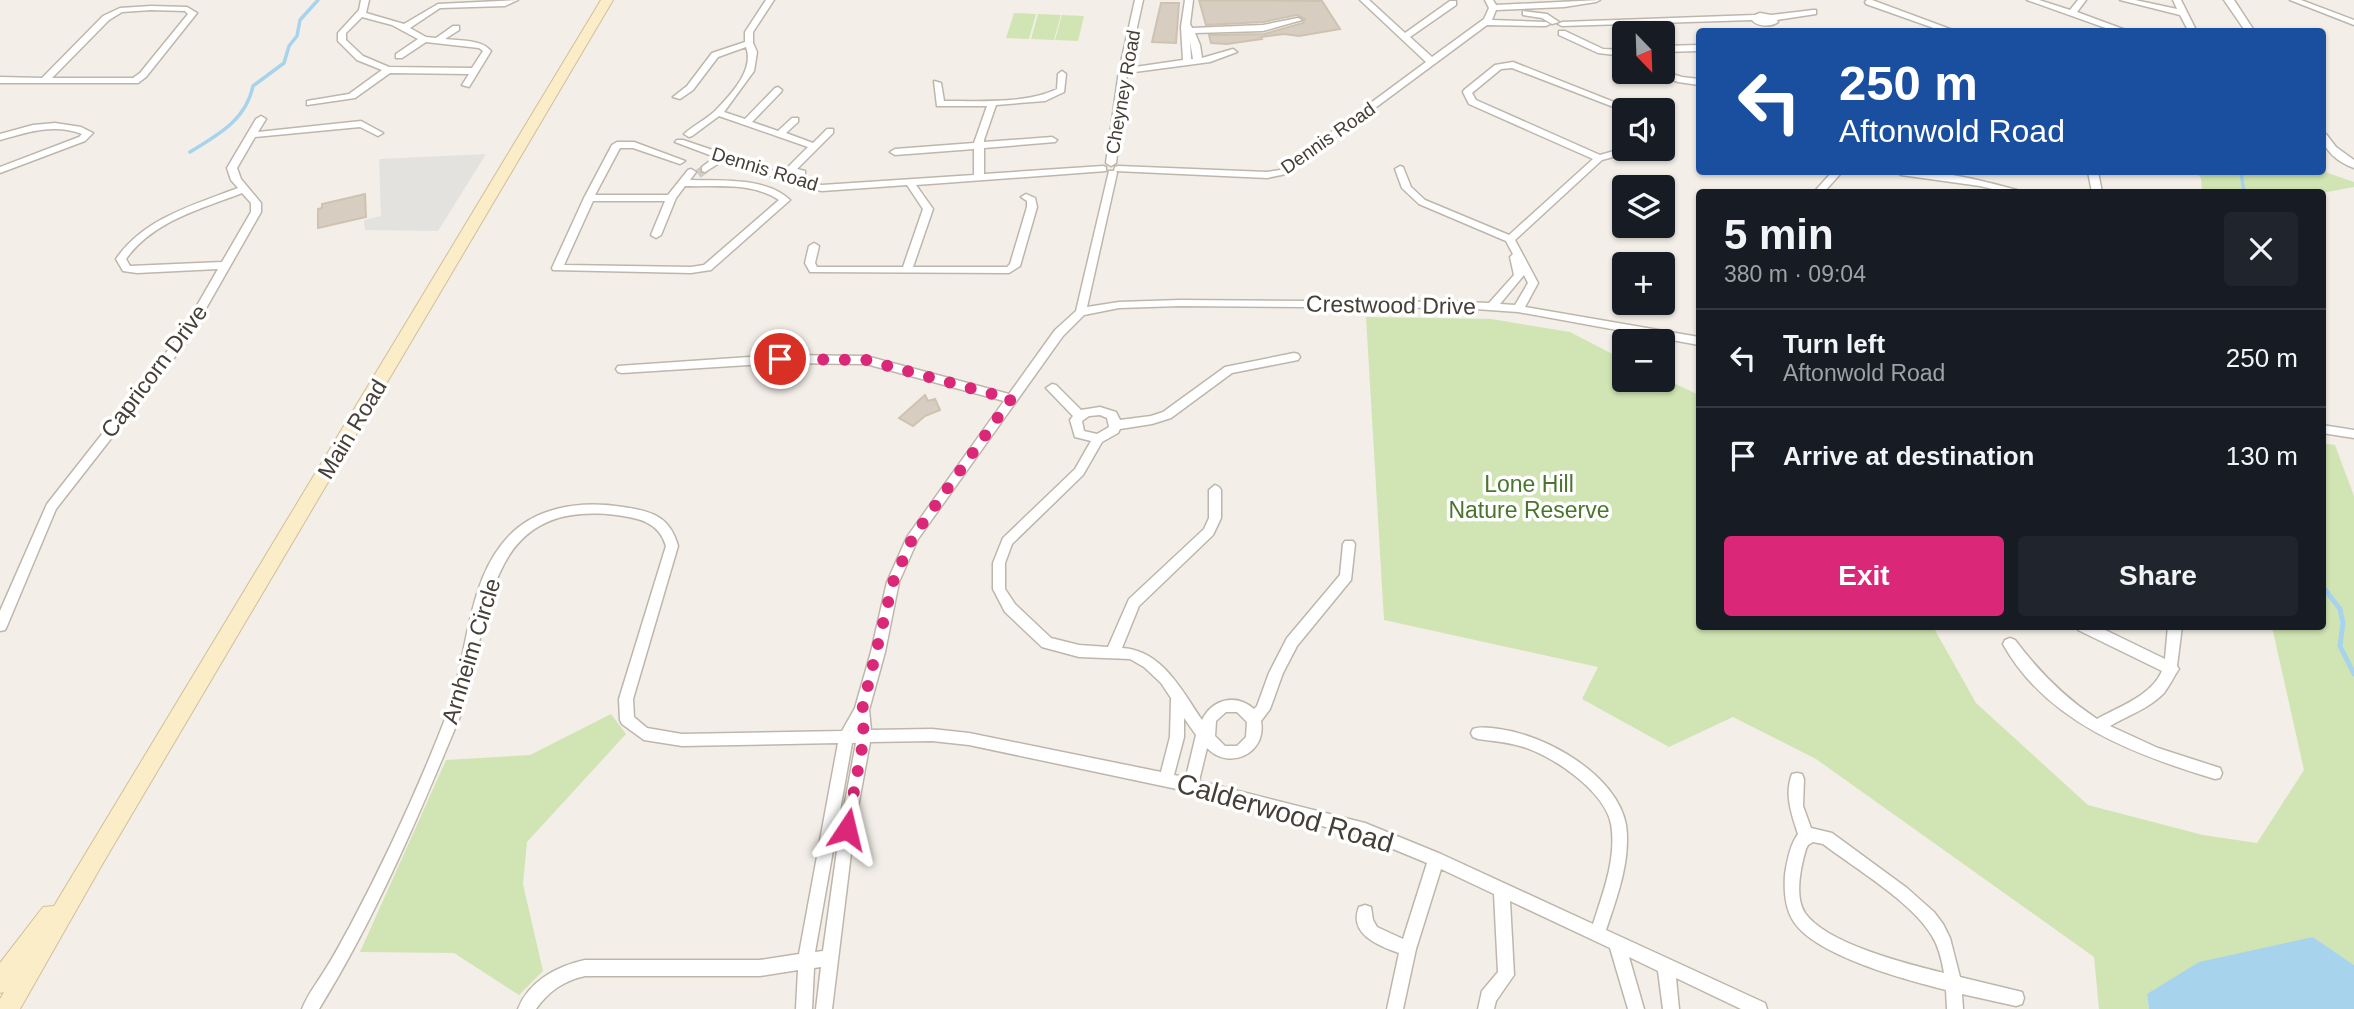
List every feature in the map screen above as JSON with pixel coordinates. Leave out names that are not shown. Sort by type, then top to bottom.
[{"type":"main road","name":"Main Road","points":[[7,1009],[95,856],[607,0]]},
{"type":"main road","name":"Main Road","points":[[0,982],[95,856]]},
{"type":"street","points":[[404,28],[440,3],[505,4],[514,0]]},
{"type":"street","points":[[689,134],[718,113],[753,65],[754,52],[748,43],[749,32],[770,0]]},
{"type":"street","name":"Cheyney Road","points":[[1081,312],[1111,169],[1123,71],[1139,0]]},
{"type":"street","points":[[1187,62],[1189,0]]},
{"type":"street","points":[[1364,0],[1432,62]]},
{"type":"street","points":[[1491,7],[1577,4],[1596,0]]},
{"type":"street","points":[[2031,0],[2115,28]]},
{"type":"street","points":[[2055,8],[2062,0]]},
{"type":"street","points":[[2072,13],[2082,0]]},
{"type":"street","points":[[2124,0],[2184,13]]},
{"type":"street","points":[[2177,0],[2191,28]]},
{"type":"street","points":[[2228,0],[2247,28]]},
{"type":"street","points":[[2294,0],[2354,23]]},
{"type":"street","points":[[363,1],[361,14],[342,33],[342,41],[360,58],[388,69],[475,71]]},
{"type":"street","points":[[1869,2],[1943,28]]},
{"type":"street","points":[[1404,37],[1453,3]]},
{"type":"street","points":[[1491,7],[1519,18],[1556,26],[1756,17],[1756,21],[1767,25],[1813,12]]},
{"type":"street","name":"Dennis Road","points":[[680,142],[814,187],[1111,169],[1266,175],[1283,172],[1432,62],[1485,22],[1491,7]]},
{"type":"street","points":[[0,80],[135,81],[143,75],[193,13],[187,9],[120,10],[106,18],[45,80]]},
{"type":"street","points":[[361,14],[384,19],[424,39],[486,48],[485,55],[466,85]]},
{"type":"street","points":[[1485,22],[1519,18]]},
{"type":"street","points":[[1188,29],[1263,28],[1298,20]]},
{"type":"street","points":[[1556,26],[1601,51],[1612,52]]},
{"type":"street","points":[[438,40],[457,28]]},
{"type":"street","points":[[1188,29],[1198,61]]},
{"type":"street","points":[[400,57],[424,39]]},
{"type":"street","points":[[677,97],[690,88],[715,55],[748,43]]},
{"type":"street","points":[[1675,49],[1696,48]]},
{"type":"street","points":[[1123,71],[1198,61],[1233,52]]},
{"type":"street","points":[[1599,158],[1472,102],[1467,92],[1498,67],[1513,65],[1612,103]]},
{"type":"street","points":[[310,103],[352,96],[388,69]]},
{"type":"street","points":[[937,83],[940,104],[992,103],[1052,97],[1061,90],[1062,74]]},
{"type":"street","points":[[1675,78],[1696,82]]},
{"type":"street","points":[[746,123],[778,90]]},
{"type":"street","points":[[979,176],[978,146],[992,103]]},
{"type":"street","points":[[718,113],[814,146]]},
{"type":"street","name":"Capricorn Drive","points":[[0,626],[51,507],[168,359],[198,316],[256,212],[256,203],[232,175],[232,168],[261,119]]},
{"type":"street","points":[[779,135],[795,120]]},
{"type":"street","points":[[251,135],[361,124],[378,133]]},
{"type":"street","points":[[0,137],[40,127],[76,128],[88,133],[71,144],[0,170]]},
{"type":"street","points":[[802,173],[790,170],[830,131]]},
{"type":"street","points":[[895,152],[1052,140]]},
{"type":"street","points":[[2326,141],[2332,149],[2354,164]]},
{"type":"street","points":[[680,161],[634,145],[617,145],[556,265],[560,269],[691,271],[708,268],[785,200],[775,194],[694,174]]},
{"type":"street","points":[[1512,245],[1599,158],[1612,154]]},
{"type":"street","points":[[656,235],[671,198],[694,174],[718,155]]},
{"type":"street","points":[[1400,169],[1407,188],[1422,202],[1512,245],[1533,285],[1518,309]]},
{"type":"street","points":[[1822,189],[1834,175]]},
{"type":"street","points":[[1948,175],[2002,189]]},
{"type":"street","points":[[907,270],[928,209],[909,181]]},
{"type":"street","points":[[225,265],[137,270],[127,269],[121,259],[128,246],[145,231],[245,189]]},
{"type":"street","points":[[814,246],[810,263],[814,270],[1012,269],[1032,207],[1032,200],[1026,197]]},
{"type":"street","points":[[589,198],[671,198]]},
{"type":"street","points":[[1492,307],[1519,275],[1512,245]]},
{"type":"street","name":"Crestwood Drive","points":[[1081,312],[1119,305],[1180,303],[1492,307],[1518,309],[1696,340]]},
{"type":"street","points":[[804,1009],[806,960],[846,737],[862,710],[893,582],[902,558],[913,537],[1011,399],[1059,334],[1081,312]]},
{"type":"street","points":[[1116,425],[1152,421],[1167,415],[1228,370],[1294,357]]},
{"type":"street","points":[[622,369],[780,359],[849,359],[907,369],[1011,399]]},
{"type":"street","points":[[1052,388],[1080,415]]},
{"type":"street","points":[[1080,415],[1100,411],[1112,415],[1116,425]]},
{"type":"street","points":[[1080,415],[1075,425],[1079,434],[1098,439],[1111,434],[1116,425]]},
{"type":"street","points":[[2326,430],[2354,434]]},
{"type":"street","points":[[1098,439],[1079,472],[1007,541],[998,579],[1002,597],[1047,643],[1079,651],[1132,654],[1149,663],[1166,678],[1204,734],[1216,747],[1224,751],[1242,749],[1255,738],[1254,719],[1263,709],[1276,673],[1293,642],[1346,576],[1349,544]]},
{"type":"street","points":[[1113,652],[1135,603],[1209,532],[1215,518],[1215,490]]},
{"type":"street","name":"Arnheim Circle","points":[[310,1009],[358,930],[454,712],[482,604],[500,559],[519,532],[540,519],[582,510],[609,509],[660,520],[670,533],[672,554],[627,692],[627,720],[636,730],[659,738],[682,740],[864,737]]},
{"type":"street","points":[[2091,630],[2172,669]]},
{"type":"street","points":[[2097,726],[2158,692],[2172,669],[2175,630]]},
{"type":"street","points":[[2010,645],[2030,675],[2046,691],[2097,726],[2159,757],[2215,773]]},
{"type":"street","points":[[1166,780],[1177,737],[1178,698]]},
{"type":"street","points":[[1191,785],[1208,718],[1220,708],[1237,707],[1254,719]]},
{"type":"street","points":[[824,1009],[847,829],[864,737],[862,710]]},
{"type":"street","points":[[1478,733],[1515,738],[1544,748],[1596,786],[1611,802],[1618,825],[1618,850],[1611,893],[1597,934]]},
{"type":"street","name":"Calderwood Road","points":[[864,737],[932,735],[969,739],[1191,785],[1365,830],[1436,859],[1759,1009]]},
{"type":"street","points":[[1797,779],[1796,806],[1806,835]]},
{"type":"street","points":[[1806,835],[1797,849],[1793,892],[1802,921],[1817,934],[1923,978],[2016,998]]},
{"type":"street","points":[[1806,835],[1827,838],[1929,919],[1942,939],[1954,985],[1955,1009]]},
{"type":"street","points":[[1395,1009],[1408,949],[1436,859]]},
{"type":"street","points":[[1486,1009],[1488,997],[1506,975],[1502,890]]},
{"type":"street","points":[[1365,912],[1363,922],[1367,931],[1408,949]]},
{"type":"street","points":[[1617,944],[1636,1009]]},
{"type":"street","points":[[526,1009],[547,983],[565,972],[585,968],[760,968],[829,958]]},
{"type":"street","points":[[1667,966],[1671,1009]]},
{"type":"green space","points":[[1014,13],[1036,14],[1029,39],[1006,38]]},
{"type":"green space","points":[[1038,14],[1061,15],[1054,40],[1031,39]]},
{"type":"green space","points":[[1062,15],[1084,16],[1078,41],[1055,40]]},
{"type":"green space","points":[[2326,172],[2354,182],[2354,187],[2326,192],[2326,189],[2202,189],[2201,178],[2198,175],[2326,175]]},
{"type":"green space","name":"Lone Hill Nature Reserve","points":[[1366,317],[1491,319],[1570,332],[1612,354],[1612,392],[1675,392],[1675,384],[1696,394],[1696,630],[1935,630],[1976,703],[2088,805],[2203,835],[2257,843],[2304,770],[2273,630],[2326,630],[2326,444],[2335,445],[2354,496],[2354,965],[2313,937],[2147,994],[2149,1009],[2099,1009],[2094,957],[1816,759],[1733,717],[1669,747],[1582,699],[1598,667],[1384,620]]},
{"type":"green space","points":[[611,714],[626,734],[527,842],[523,884],[543,971],[519,995],[454,953],[360,952],[446,760],[530,755]]},
{"type":"shaded area","points":[[486,154],[438,231],[365,230],[364,220],[381,216],[379,159]]},
{"type":"water","points":[[2313,937],[2354,965],[2354,1009],[2149,1009],[2147,994],[2199,962]]},
{"type":"building","points":[[1199,0],[1322,1],[1340,29],[1299,36],[1284,34],[1261,37],[1262,39],[1227,44],[1211,43],[1209,35],[1264,34],[1303,23],[1305,19],[1297,15],[1263,22],[1206,25]]},
{"type":"building","points":[[1161,3],[1179,3],[1176,43],[1152,42]]},
{"type":"building","points":[[365,194],[366,217],[318,228],[318,209],[322,208],[322,204]]},
{"type":"building","points":[[925,395],[928,401],[935,399],[940,410],[925,416],[913,426],[899,418]]},
{"type":"waterway","points":[[190,152],[229,125],[244,108],[253,86],[284,63],[289,46],[297,36],[300,20],[318,0]]},
{"type":"waterway","points":[[2241,175],[2244,189]]},
{"type":"waterway","points":[[2326,591],[2340,609],[2343,623],[2340,646],[2354,674]]},
{"type":"tunnel","points":[[698,174],[705,169]]},
{"type":"route","points":[[780,359],[849,359],[886,363],[1011,399],[913,537],[902,558],[893,582],[862,710],[864,737],[847,829]]}]
